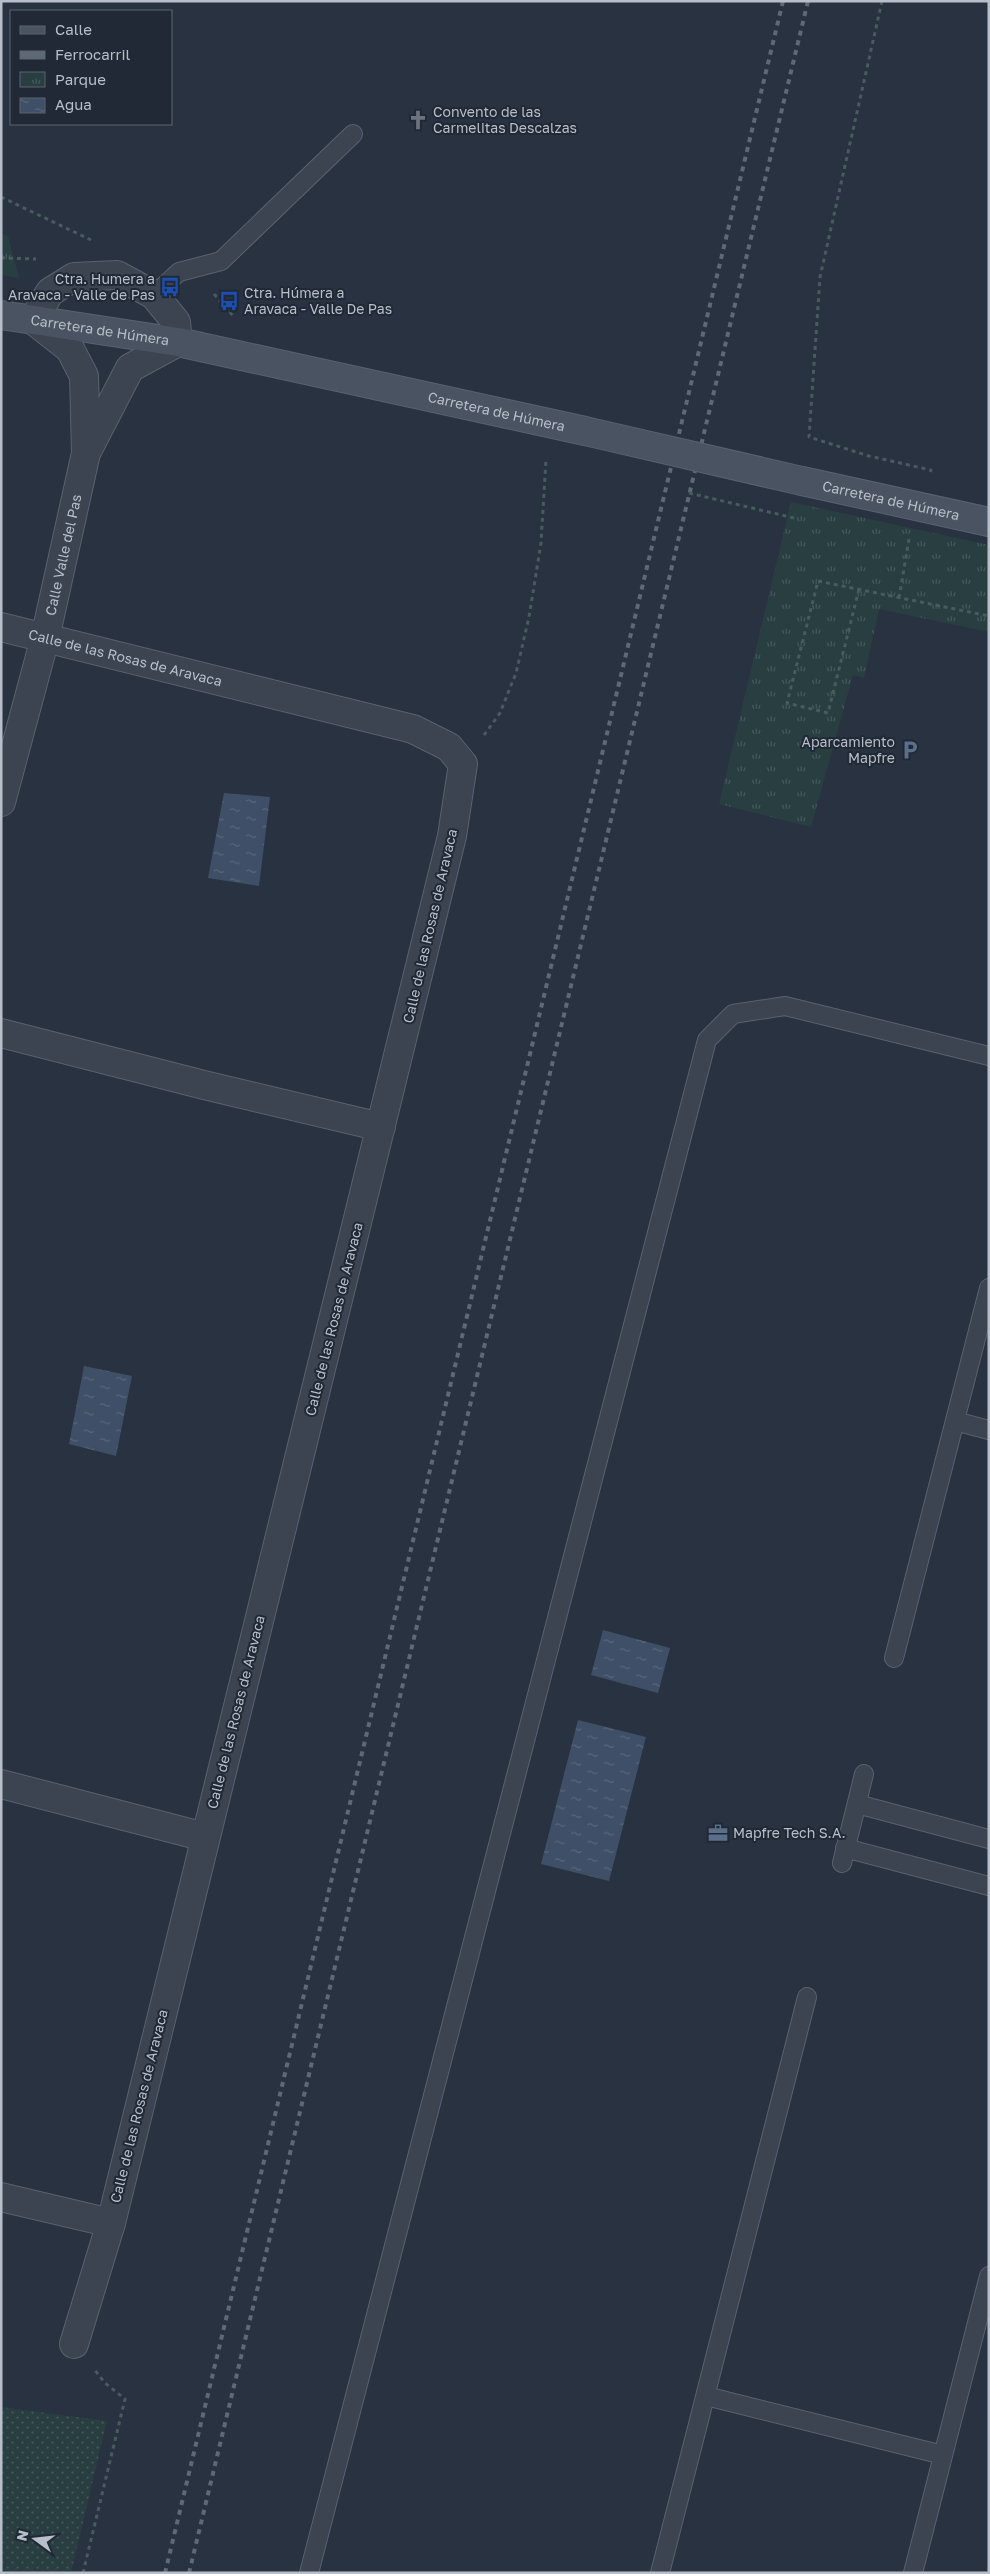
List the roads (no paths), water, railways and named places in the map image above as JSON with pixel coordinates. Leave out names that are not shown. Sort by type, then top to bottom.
[{"type":"main road","name":"Carretera de Húmera","points":[[1,315],[178,342],[989,522]]},
{"type":"street","points":[[33,320],[50,292],[74,277],[116,275],[154,296],[176,322],[178,342]]},
{"type":"street","name":"Calle Valle del Pas","points":[[1,802],[44,638],[86,453],[84,376],[70,348],[33,320]]},
{"type":"street","name":"Calle Valle del Pas","points":[[86,453],[130,368],[178,342]]},
{"type":"street","name":"Calle de las Rosas de Aravaca","points":[[1,627],[413,729],[449,747],[463,764],[452,836],[381,1127],[111,2223],[74,2344]]},
{"type":"street","points":[[1,1033],[204,1085],[381,1127]]},
{"type":"street","points":[[1,1784],[205,1837]]},
{"type":"street","points":[[1,2197],[111,2223]]},
{"type":"lane","points":[[154,296],[179,272],[221,261],[353,134]]},
{"type":"lane","points":[[309,2573],[707,1040],[733,1014],[785,1006],[989,1056]]},
{"type":"lane","points":[[894,1658],[989,1288]]},
{"type":"lane","points":[[955,1422],[989,1430]]},
{"type":"lane","points":[[864,1774],[843,1856],[989,1886]]},
{"type":"lane","points":[[857,1804],[989,1839]]},
{"type":"lane","points":[[660,2573],[807,1996]]},
{"type":"lane","points":[[913,2573],[989,2276]]},
{"type":"lane","points":[[706,2396],[943,2455]]},
{"type":"water","points":[[224,793],[270,797],[259,886],[208,878]]},
{"type":"water","points":[[84,1366],[132,1376],[116,1456],[69,1444]]},
{"type":"water","points":[[603,1630],[670,1648],[658,1693],[591,1675]]},
{"type":"water","points":[[578,1720],[646,1737],[609,1881],[541,1864]]},
{"type":"railway","points":[[165,2573],[783,1]]},
{"type":"railway","points":[[189,2573],[808,1]]},
{"type":"place","name":"Convento de las Carmelitas Descalzas","points":[[418,120]]},
{"type":"place","name":"Ctra. Humera a Aravaca - Valle de Pas","points":[[170,287]]},
{"type":"place","name":"Ctra. Húmera a Aravaca - Valle De Pas","points":[[229,301]]},
{"type":"place","name":"Aparcamiento Mapfre","points":[[910,750]]},
{"type":"place","name":"Mapfre Tech S.A.","points":[[718,1833]]}]
